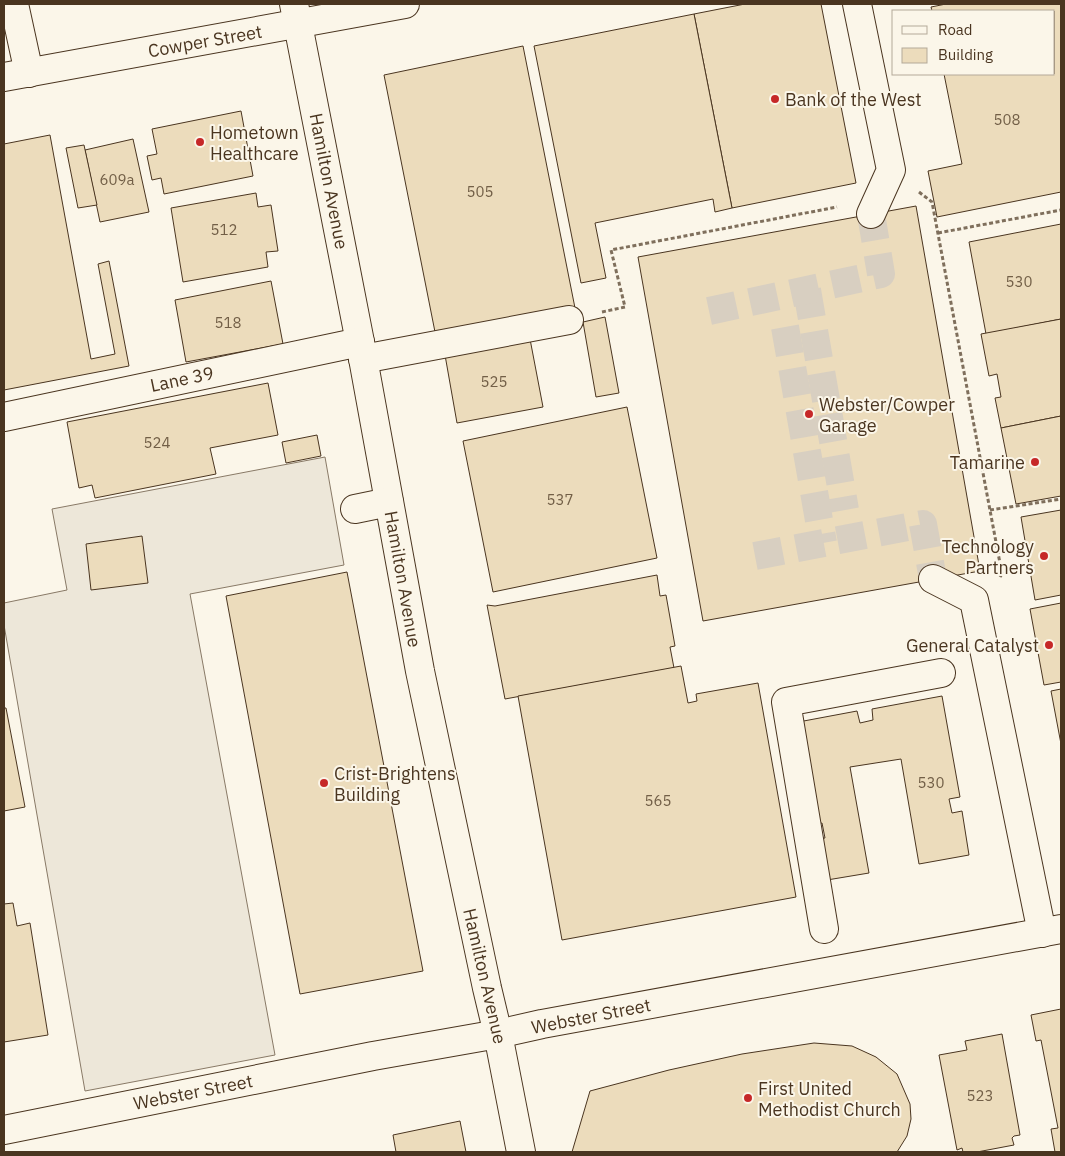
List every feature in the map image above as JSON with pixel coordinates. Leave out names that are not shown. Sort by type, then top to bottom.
[{"type":"street","points":[[12,76],[14,4]]},
{"type":"street","name":"Cowper Street","points":[[12,76],[296,14],[405,4]]},
{"type":"street","points":[[857,4],[890,170],[874,207]]},
{"type":"street","name":"Hamilton Avenue","points":[[296,14],[362,350],[420,671],[498,1034],[521,1152]]},
{"type":"street","name":"Lane 39","points":[[4,417],[362,350],[569,320]]},
{"type":"street","points":[[355,509],[389,502]]},
{"type":"street","points":[[932,579],[974,600],[1052,931]]},
{"type":"street","points":[[824,928],[786,702],[941,673]]},
{"type":"street","name":"Webster Street","points":[[4,1130],[382,1054],[1052,931]]},
{"type":"path","points":[[890,170],[932,202],[938,232],[1002,574],[974,600]]},
{"type":"path","points":[[625,307],[611,250],[874,207],[918,192]]},
{"type":"path","points":[[938,232],[1061,210]]},
{"type":"path","points":[[990,510],[1061,499]]},
{"type":"shaded area","points":[[325,457],[344,565],[190,594],[275,1055],[85,1091],[4,625],[4,603],[67,590],[52,509]]},
{"type":"building","name":"Bank of the West","points":[[745,4],[821,4],[856,183],[732,208],[694,14]]},
{"type":"building","points":[[946,4],[1061,4],[1061,192],[937,217],[928,171],[962,164],[944,75],[1055,75],[1055,10],[932,10],[931,7]]},
{"type":"building","points":[[694,14],[732,208],[715,212],[713,199],[595,223],[606,278],[581,283],[534,46]]},
{"type":"building","points":[[523,46],[575,308],[436,337],[384,75]]},
{"type":"building","name":"Hometown Healthcare","points":[[241,111],[253,176],[164,194],[161,178],[152,180],[147,156],[157,154],[152,129]]},
{"type":"building","points":[[50,135],[91,359],[115,354],[98,264],[109,261],[129,366],[4,390],[4,144]]},
{"type":"building","points":[[133,139],[149,212],[100,222],[85,150]]},
{"type":"building","points":[[84,145],[97,205],[78,208],[66,148]]},
{"type":"building","points":[[256,193],[258,207],[271,205],[278,251],[266,252],[268,267],[183,282],[171,208]]},
{"type":"building","name":"Webster/Cowper Garage","points":[[916,206],[980,571],[703,621],[638,257]]},
{"type":"building","points":[[1061,224],[1061,319],[986,334],[969,242]]},
{"type":"building","points":[[271,281],[283,344],[186,362],[175,300]]},
{"type":"building","points":[[605,317],[619,393],[596,397],[583,322]]},
{"type":"building","points":[[1061,319],[1061,416],[1001,428],[995,398],[1001,397],[997,374],[989,376],[981,334]]},
{"type":"building","points":[[530,339],[543,407],[457,423],[445,355]]},
{"type":"building","points":[[268,383],[278,435],[210,448],[216,474],[95,498],[92,485],[79,488],[67,422]]},
{"type":"building","points":[[627,407],[657,558],[493,592],[463,441]]},
{"type":"building","name":"Tamarine","points":[[1061,416],[1061,496],[1016,504],[1001,428]]},
{"type":"building","points":[[317,435],[321,456],[286,463],[282,442]]},
{"type":"building","name":"Technology Partners","points":[[1061,510],[1061,595],[1035,600],[1021,517]]},
{"type":"building","points":[[142,536],[148,583],[91,590],[86,544]]},
{"type":"building","name":"Crist-Brightens Building","points":[[347,572],[423,971],[300,994],[226,596]]},
{"type":"building","points":[[657,575],[660,596],[666,595],[675,646],[670,647],[674,668],[505,699],[487,605],[495,606]]},
{"type":"building","name":"General Catalyst","points":[[1061,603],[1061,682],[1044,685],[1030,609]]},
{"type":"building","points":[[681,666],[688,703],[697,701],[696,694],[758,683],[796,897],[562,940],[518,696]]},
{"type":"building","points":[[1061,689],[1061,744],[1051,691]]},
{"type":"building","points":[[942,696],[960,797],[949,799],[952,813],[962,811],[969,855],[919,864],[901,759],[850,767],[869,873],[821,881],[813,840],[825,838],[822,823],[810,825],[793,723],[857,711],[860,723],[873,720],[872,709]]},
{"type":"building","points":[[4,708],[6,708],[25,807],[4,811]]},
{"type":"building","points":[[13,903],[17,926],[30,923],[48,1035],[4,1042],[4,904]]},
{"type":"building","points":[[1061,1009],[1061,1152],[1055,1152],[1051,1129],[1058,1128],[1041,1040],[1036,1041],[1031,1015]]},
{"type":"building","points":[[1002,1034],[1020,1135],[1012,1138],[1014,1145],[977,1152],[963,1152],[962,1148],[957,1150],[939,1055],[967,1050],[965,1041]]},
{"type":"building","name":"First United Methodist Church","points":[[814,1043],[852,1046],[876,1057],[897,1074],[910,1104],[911,1119],[907,1136],[897,1152],[572,1152],[590,1091],[669,1070],[742,1054]]},
{"type":"building","points":[[460,1121],[466,1152],[396,1152],[393,1135]]},
{"type":"tunnel","points":[[709,311],[881,274],[871,214]]},
{"type":"tunnel","points":[[807,290],[845,510]]},
{"type":"tunnel","points":[[785,327],[823,543]]},
{"type":"tunnel","points":[[755,556],[923,524],[933,579]]},
{"type":"place","name":"Bank of the West","points":[[775,99]]},
{"type":"place","name":"Hometown Healthcare","points":[[200,142]]},
{"type":"place","name":"Webster/Cowper Garage","points":[[809,414]]},
{"type":"place","name":"Tamarine","points":[[1035,462]]},
{"type":"place","name":"Technology Partners","points":[[1044,556]]},
{"type":"place","name":"General Catalyst","points":[[1049,645]]},
{"type":"place","name":"Crist-Brightens Building","points":[[324,783]]},
{"type":"place","name":"First United Methodist Church","points":[[748,1098]]}]
